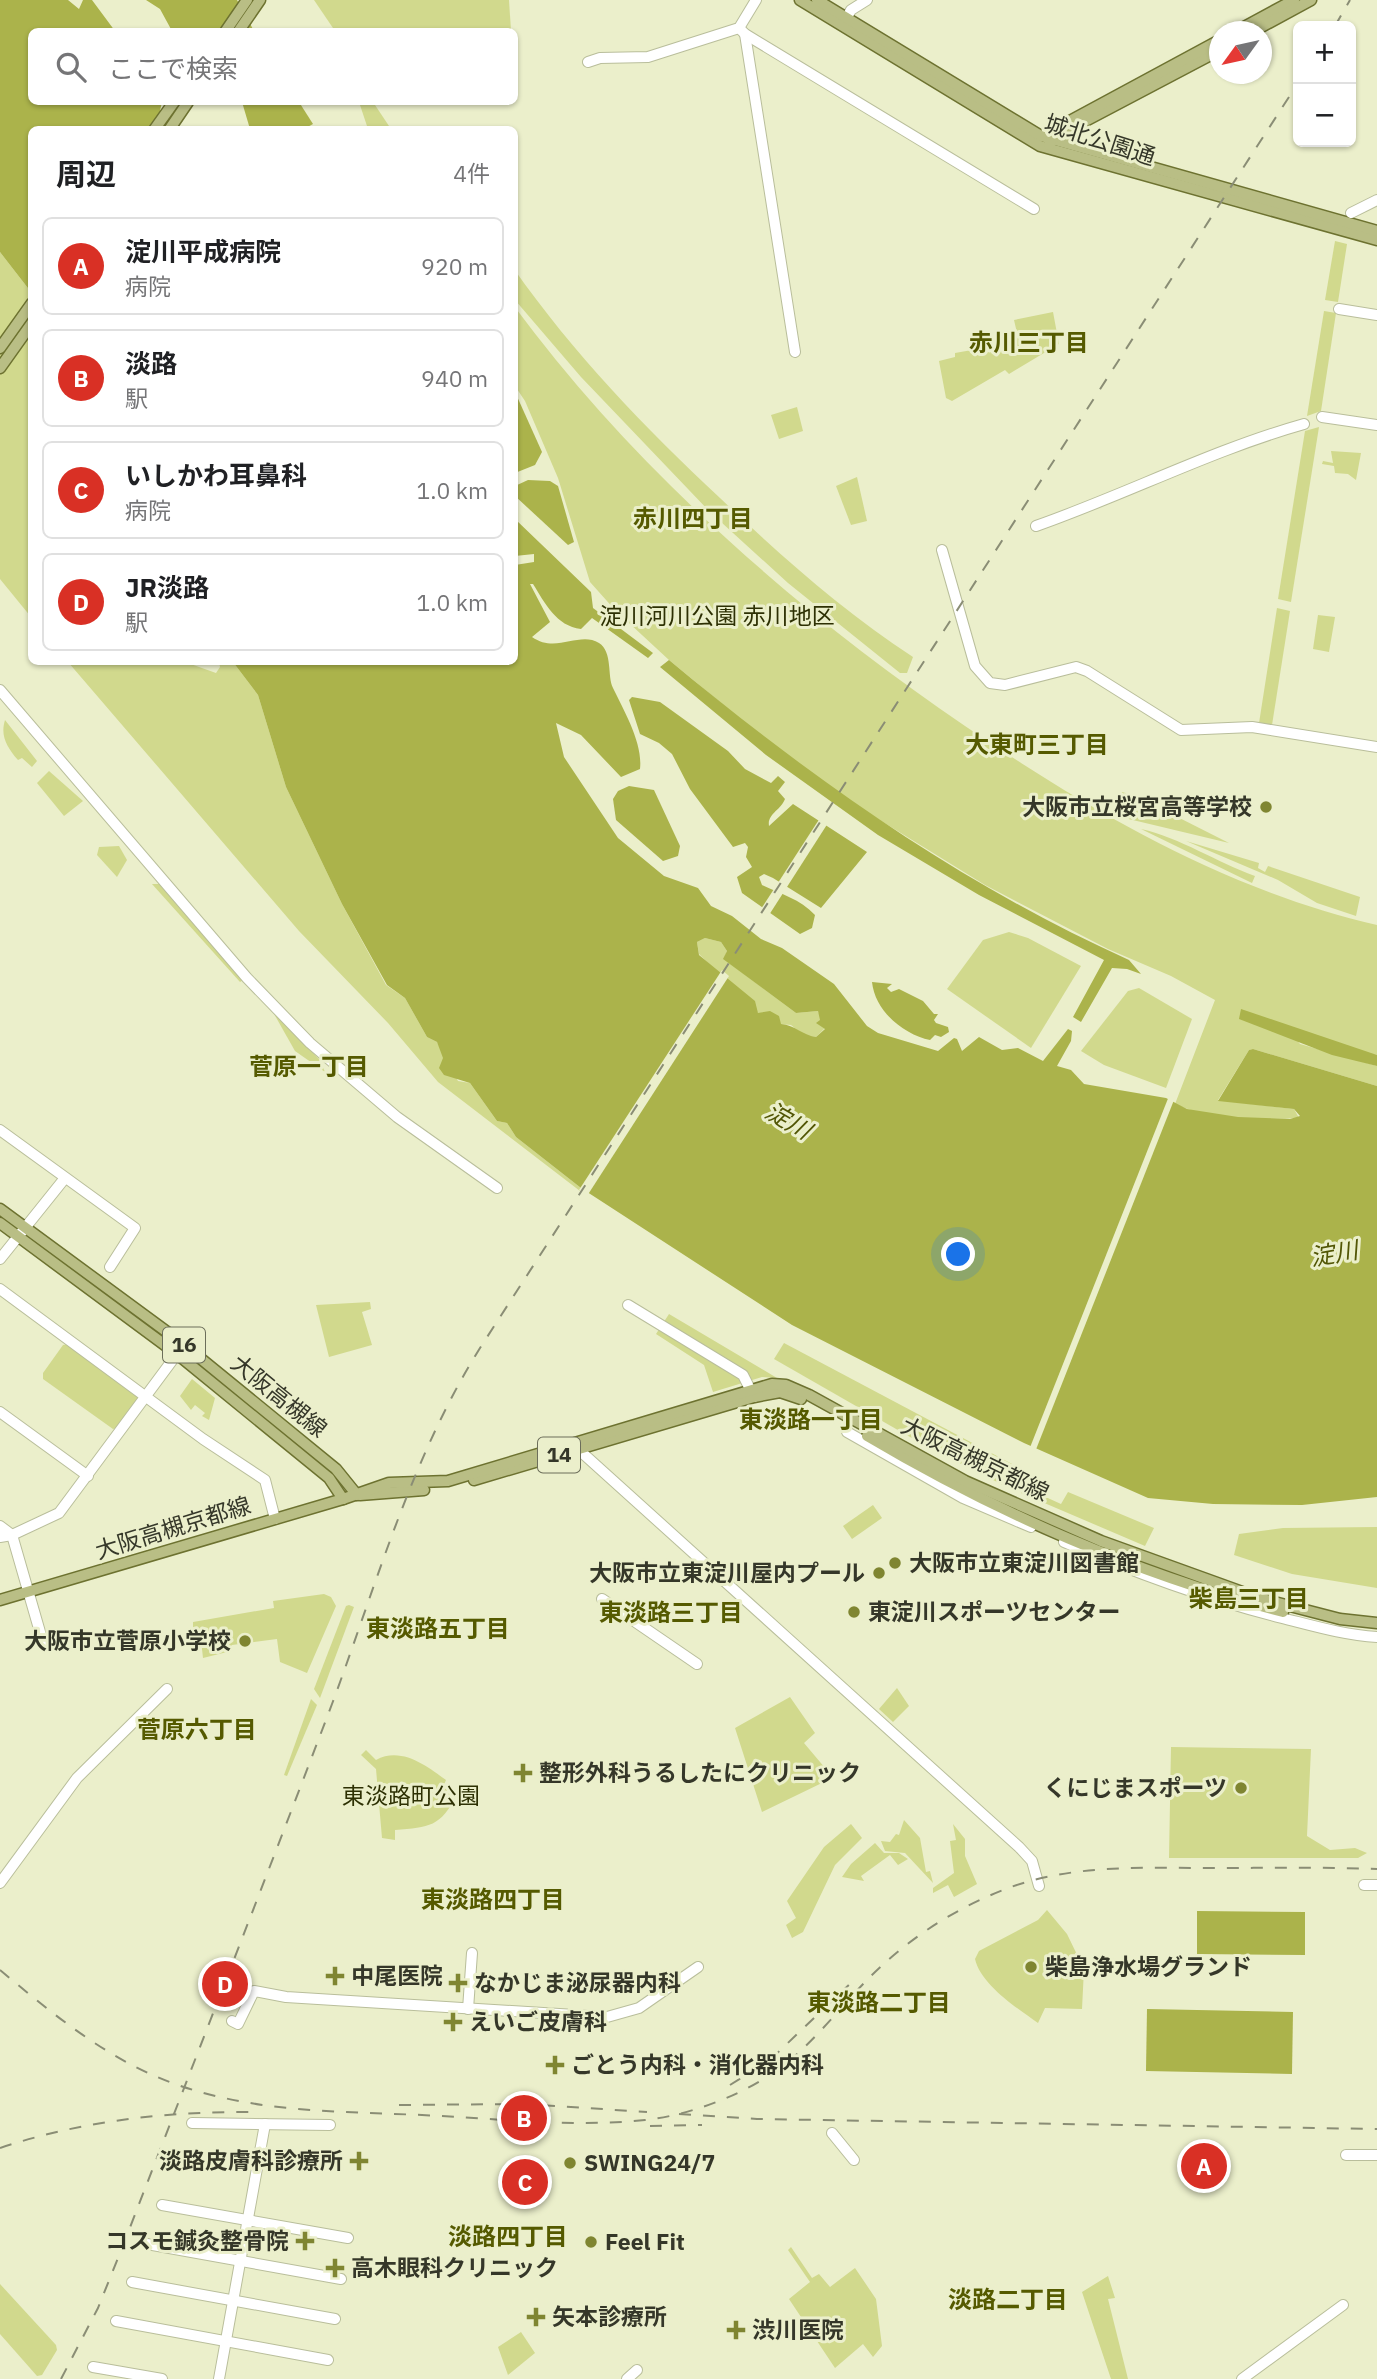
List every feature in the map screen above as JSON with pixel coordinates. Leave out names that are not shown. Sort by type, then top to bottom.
[{"type":"main road","points":[[228,28],[247,0]]},
{"type":"main road","points":[[241,28],[260,0]]},
{"type":"main road","name":"城北公園通","points":[[800,0],[844,22],[1040,146],[1050,144],[1377,231]]},
{"type":"main road","name":"城北公園通","points":[[817,0],[844,22]]},
{"type":"main road","points":[[1256,21],[1294,0]]},
{"type":"main road","points":[[1272,21],[1311,0]]},
{"type":"main road","points":[[1050,144],[1057,128],[1209,46]]},
{"type":"main road","points":[[1050,144],[1209,56]]},
{"type":"main road","points":[[157,126],[172,105]]},
{"type":"main road","points":[[172,126],[186,105]]},
{"type":"main road","name":"城北公園通","points":[[1050,144],[1377,240]]},
{"type":"main road","points":[[0,348],[28,309]]},
{"type":"main road","points":[[0,368],[28,329]]},
{"type":"main road","name":"大阪高槻線","points":[[0,1209],[21,1232],[329,1478],[343,1499]]},
{"type":"main road","name":"大阪高槻線","points":[[0,1223],[21,1232],[178,1340],[336,1469],[358,1495]]},
{"type":"main road","name":"大阪高槻京都線","points":[[358,1495],[445,1489],[753,1393],[772,1384],[790,1387],[965,1481],[1101,1541],[1178,1571],[1299,1609],[1377,1623]]},
{"type":"main road","name":"大阪高槻京都線","points":[[0,1600],[275,1520],[389,1483],[448,1480],[753,1393],[780,1392],[798,1398],[962,1488],[1098,1549],[1175,1579],[1275,1610],[1342,1626],[1377,1630]]},
{"type":"street","points":[[756,0],[742,31],[795,352]]},
{"type":"street","points":[[844,22],[851,10],[867,0]]},
{"type":"street","points":[[588,62],[600,58],[648,57],[742,31],[1034,209]]},
{"type":"street","points":[[1351,213],[1377,200]]},
{"type":"street","points":[[1339,309],[1377,315]]},
{"type":"street","points":[[1322,417],[1377,425]]},
{"type":"street","points":[[1036,526],[1093,506],[1199,458],[1304,424]]},
{"type":"street","points":[[942,550],[975,666],[990,683],[1005,685],[1076,667],[1087,671],[1185,732],[1252,727],[1377,747]]},
{"type":"street","points":[[0,690],[247,978],[310,1043],[378,1102],[498,1188]]},
{"type":"street","points":[[0,1130],[135,1228],[110,1267]]},
{"type":"street","points":[[0,1259],[65,1178]]},
{"type":"street","points":[[0,1289],[146,1397],[265,1480],[275,1520]]},
{"type":"street","points":[[628,1305],[743,1376],[753,1393]]},
{"type":"street","points":[[0,1537],[12,1535],[58,1514],[177,1354]]},
{"type":"street","points":[[0,1412],[88,1476]]},
{"type":"street","points":[[847,1432],[963,1498],[1097,1557],[1228,1604],[1328,1630],[1377,1637]]},
{"type":"street","points":[[578,1449],[1029,1856],[1039,1886]]},
{"type":"street","points":[[0,1526],[12,1535],[44,1646]]},
{"type":"street","points":[[602,1599],[698,1664]]},
{"type":"street","points":[[0,1883],[77,1777],[167,1689]]},
{"type":"street","points":[[1364,1885],[1377,1885]]},
{"type":"street","points":[[468,2009],[472,1953]]},
{"type":"street","points":[[232,2021],[239,2024],[254,1991],[281,1997],[596,2017],[619,2015],[652,2001],[698,1967]]},
{"type":"street","points":[[192,2123],[330,2125]]},
{"type":"street","points":[[219,2379],[265,2124]]},
{"type":"street","points":[[832,2133],[854,2160]]},
{"type":"street","points":[[1346,2155],[1377,2155]]},
{"type":"street","points":[[162,2205],[348,2238]]},
{"type":"street","points":[[147,2244],[341,2279]]},
{"type":"street","points":[[132,2282],[335,2319]]},
{"type":"street","points":[[1242,2379],[1343,2305]]},
{"type":"street","points":[[116,2321],[328,2360]]},
{"type":"street","points":[[93,2367],[162,2379]]},
{"type":"street","points":[[626,2379],[637,2370]]},
{"type":"green space","points":[[314,0],[509,0],[511,28],[333,28]]},
{"type":"green space","points":[[360,105],[375,105],[389,126],[367,126]]},
{"type":"green space","points":[[1335,241],[1347,244],[1338,302],[1325,300]]},
{"type":"green space","points":[[0,252],[28,288],[28,613],[0,579]]},
{"type":"green space","points":[[518,274],[585,360],[692,472],[813,582],[913,657],[907,673],[900,673],[788,583],[710,512],[581,377],[518,304]]},
{"type":"green space","name":"淀川河川公園 赤川地区","points":[[518,311],[612,425],[666,481],[722,535],[781,586],[902,682],[1013,758],[1111,818],[1162,845],[1267,891],[1321,910],[1377,925],[1377,1055],[1297,1040],[1300,1044],[1377,1066],[1377,1086],[1253,1049],[1249,1050],[1218,1100],[1294,1109],[1299,1118],[1252,1119],[1220,1116],[1189,1110],[1175,1104],[1215,1000],[1171,976],[1108,949],[985,885],[844,798],[773,746],[669,660],[615,610],[590,582],[558,478],[518,390]]},
{"type":"green space","points":[[1324,311],[1336,313],[1321,411],[1307,416]]},
{"type":"green space","points":[[1053,312],[1059,344],[1009,374],[1005,370],[952,401],[946,398],[939,361],[955,357],[955,353],[1000,345],[1017,333],[1014,320]]},
{"type":"green space","points":[[797,407],[803,431],[779,439],[771,415]]},
{"type":"green space","points":[[1319,427],[1291,602],[1278,599],[1305,431]]},
{"type":"green space","points":[[1331,451],[1361,453],[1356,480],[1348,474],[1335,473],[1334,466],[1322,464],[1323,461],[1333,463]]},
{"type":"green space","points":[[857,477],[867,521],[851,525],[836,486]]},
{"type":"green space","points":[[1277,608],[1290,611],[1272,725],[1259,723]]},
{"type":"green space","points":[[1318,615],[1335,617],[1329,652],[1313,649]]},
{"type":"green space","points":[[71,665],[193,665],[216,673],[220,665],[235,665],[258,695],[286,787],[342,904],[386,985],[405,998],[427,1037],[437,1042],[458,1081],[470,1083],[497,1121],[507,1123],[516,1137],[581,1188],[580,1191],[438,1082],[388,1023],[299,931]]},
{"type":"green space","points":[[5,720],[37,761],[32,767],[22,758],[18,760],[8,746],[3,731]]},
{"type":"green space","points":[[49,771],[83,801],[64,816],[37,783]]},
{"type":"green space","points":[[1122,792],[1136,796],[1229,843],[1116,816],[1115,810]]},
{"type":"green space","points":[[1141,829],[1170,838],[1255,876],[1252,883]]},
{"type":"green space","points":[[1186,841],[1259,863],[1258,868],[1265,872],[1268,866],[1360,897],[1356,916],[1317,903],[1278,880]]},
{"type":"green space","points":[[119,846],[127,860],[117,877],[97,855],[99,847]]},
{"type":"green space","points":[[152,884],[159,884],[243,980],[240,982]]},
{"type":"green space","points":[[1009,932],[1028,938],[1081,966],[1031,1048],[947,989],[983,940]]},
{"type":"green space","points":[[705,938],[721,942],[727,951],[724,959],[796,1013],[818,1011],[825,1028],[816,1037],[803,1035],[791,1025],[780,1024],[758,1013],[699,954],[697,942]]},
{"type":"green space","points":[[1139,988],[1192,1019],[1166,1088],[1104,1065],[1081,1051],[1128,991]]},
{"type":"green space","points":[[273,1012],[319,1059],[325,1072],[295,1051]]},
{"type":"green space","points":[[370,1302],[371,1309],[362,1312],[372,1345],[329,1357],[316,1305]]},
{"type":"green space","points":[[669,1314],[777,1378],[762,1377],[713,1392],[704,1365],[656,1334]]},
{"type":"green space","points":[[784,1343],[1012,1464],[1003,1485],[924,1445],[774,1359]]},
{"type":"green space","points":[[69,1344],[137,1395],[138,1400],[117,1428],[113,1429],[43,1379],[43,1373],[63,1345]]},
{"type":"green space","points":[[192,1379],[215,1398],[209,1420],[202,1416],[205,1413],[195,1405],[191,1410],[180,1396]]},
{"type":"green space","points":[[1028,1474],[1041,1481],[1039,1494],[1061,1504],[1068,1492],[1154,1528],[1145,1546],[1021,1493]]},
{"type":"green space","points":[[873,1505],[882,1518],[852,1539],[843,1526]]},
{"type":"green space","points":[[1377,1527],[1377,1588],[1292,1574],[1234,1555],[1239,1534],[1283,1528]]},
{"type":"green space","points":[[324,1594],[331,1597],[336,1606],[307,1673],[280,1662],[277,1639],[232,1645],[227,1652],[203,1658],[200,1631],[193,1632],[193,1622],[274,1608],[273,1601]]},
{"type":"green space","points":[[346,1606],[354,1607],[320,1698],[314,1689]]},
{"type":"green space","points":[[897,1688],[909,1706],[893,1722],[879,1709]]},
{"type":"green space","points":[[790,1697],[815,1733],[804,1743],[831,1775],[824,1782],[762,1812],[735,1728]]},
{"type":"green space","points":[[311,1699],[317,1705],[287,1776],[284,1775]]},
{"type":"green space","name":"くにじまスポーツ","points":[[1171,1747],[1311,1749],[1307,1836],[1330,1850],[1355,1848],[1367,1853],[1358,1858],[1169,1858]]},
{"type":"green space","name":"東淡路町公園","points":[[366,1750],[376,1760],[395,1755],[422,1764],[446,1780],[443,1787],[457,1795],[451,1806],[433,1823],[395,1830],[395,1840],[382,1838],[376,1769],[361,1755]]},
{"type":"green space","points":[[904,1820],[920,1838],[926,1872],[930,1871],[933,1883],[905,1853],[885,1851],[881,1841],[890,1842],[896,1834],[899,1835]]},
{"type":"green space","points":[[851,1824],[862,1838],[835,1865],[803,1932],[792,1938],[786,1925],[796,1918],[787,1901],[824,1847]]},
{"type":"green space","points":[[953,1824],[965,1839],[965,1856],[977,1884],[954,1897],[948,1885],[933,1893],[933,1888],[954,1873],[950,1841],[956,1840]]},
{"type":"green space","points":[[875,1843],[884,1853],[899,1853],[908,1859],[898,1865],[890,1855],[861,1876],[864,1881],[842,1877],[851,1864]]},
{"type":"green space","name":"柴島浄水場グランド","points":[[1047,1910],[1067,1934],[1084,1969],[1082,2009],[1045,2008],[1038,2023],[992,1987],[984,1978],[975,1959],[979,1951],[1038,1920]]},
{"type":"green space","points":[[791,2247],[812,2278],[819,2274],[830,2287],[855,2268],[876,2299],[882,2346],[873,2357],[863,2344],[835,2368],[789,2299],[810,2282],[788,2250]]},
{"type":"green space","points":[[1108,2276],[1115,2298],[1108,2299],[1128,2379],[1111,2379],[1082,2292]]},
{"type":"green space","points":[[0,2284],[56,2345],[57,2350],[42,2375],[37,2376],[0,2334]]},
{"type":"green space","points":[[521,2332],[535,2353],[508,2375],[498,2347]]},
{"type":"water","points":[[0,0],[68,0],[79,9],[83,0],[92,0],[113,28],[28,28],[28,105],[161,105],[160,111],[176,126],[28,126],[28,288],[0,252]]},
{"type":"water","points":[[146,0],[237,0],[252,28],[170,28],[160,9]]},
{"type":"water","points":[[243,105],[301,105],[313,124],[309,126],[249,126]]},
{"type":"water","points":[[518,399],[542,452],[535,465],[518,472]]},
{"type":"water","points":[[528,480],[550,481],[558,486],[574,542],[568,545],[518,499],[518,485]]},
{"type":"water","name":"淀川","points":[[518,522],[591,592],[593,608],[653,653],[648,658],[592,618],[581,629],[572,627],[552,612],[533,584],[530,584],[550,622],[532,637],[550,643],[583,639],[599,643],[608,658],[611,683],[636,738],[640,769],[621,777],[581,735],[556,723],[564,757],[618,838],[664,876],[698,888],[711,906],[732,916],[761,939],[782,948],[834,984],[867,1026],[878,1033],[938,1051],[954,1038],[962,1051],[979,1037],[1002,1050],[1018,1048],[1043,1061],[1068,1029],[1072,1031],[1071,1041],[1057,1066],[1071,1070],[1084,1084],[1166,1098],[1187,1109],[1238,1117],[1290,1119],[1300,1116],[1294,1109],[1218,1101],[1249,1050],[1253,1049],[1377,1086],[1377,1497],[1302,1505],[1213,1504],[1148,1498],[1024,1443],[792,1325],[581,1188],[516,1137],[507,1123],[497,1121],[470,1083],[444,1075],[439,1068],[443,1058],[437,1042],[427,1037],[405,998],[387,985],[342,904],[286,787],[258,695],[235,665],[518,665],[518,565],[534,562],[534,554],[518,556]],"holes":[[[705,938],[721,942],[727,951],[723,959],[796,1013],[818,1011],[820,1020],[816,1023],[825,1029],[816,1037],[811,1036],[781,1024],[779,1016],[770,1011],[758,1013],[755,1001],[699,955],[697,942]]]},
{"type":"water","points":[[669,660],[777,746],[889,826],[1006,898],[1129,960],[1141,974],[1112,968],[1081,1022],[1073,1017],[1104,960],[979,895],[878,835],[766,755],[660,667]]},
{"type":"water","points":[[632,697],[660,702],[728,751],[745,769],[771,783],[778,776],[785,782],[778,791],[785,799],[770,818],[769,826],[793,804],[867,852],[821,908],[773,878],[764,874],[759,877],[762,885],[809,909],[815,915],[812,928],[800,934],[742,893],[737,877],[752,867],[746,857],[748,847],[745,843],[733,847],[690,789],[672,754],[659,743],[640,734],[629,700]]},
{"type":"water","points":[[629,786],[654,790],[680,846],[678,856],[663,861],[616,820],[613,799],[618,791]]},
{"type":"water","points":[[872,982],[892,984],[887,988],[891,992],[899,989],[923,1001],[934,1014],[938,1014],[934,1020],[936,1023],[948,1027],[949,1032],[941,1037],[935,1035],[930,1040],[901,1027],[879,1003]]},
{"type":"water","points":[[1241,1009],[1377,1055],[1377,1066],[1332,1055],[1239,1019]]},
{"type":"water","points":[[1197,1911],[1305,1912],[1305,1955],[1197,1954]]},
{"type":"water","points":[[1147,2009],[1293,2012],[1292,2074],[1146,2071]]},
{"type":"pier","points":[[820,818],[828,823],[769,915],[761,909]]},
{"type":"pier","points":[[722,970],[729,976],[587,1196],[579,1190]]},
{"type":"pier","points":[[1169,1096],[1174,1100],[1035,1452],[1029,1450]]},
{"type":"railway","points":[[1338,21],[1350,0]]},
{"type":"railway","points":[[61,2379],[98,2308],[122,2248],[332,1704],[397,1522],[434,1433],[456,1390],[480,1348],[1297,84]]},
{"type":"railway","points":[[0,1970],[61,2020],[104,2049],[150,2074],[208,2094],[307,2110],[544,2122],[620,2122],[660,2118],[691,2110],[738,2093],[765,2078],[806,2045],[867,1980],[916,1937],[971,1904],[1011,1887],[1060,1874],[1110,1869],[1377,1869]]},
{"type":"railway","points":[[730,2085],[770,2060],[855,1979]]},
{"type":"railway","points":[[399,2105],[525,2104],[647,2112]]},
{"type":"railway","points":[[0,2148],[64,2130],[128,2119],[193,2113],[259,2112]]},
{"type":"railway","points":[[679,2114],[757,2119],[1377,2129]]},
{"type":"railway","points":[[650,2126],[702,2125]]},
{"type":"place","name":"大阪市立桜宮高等学校","points":[[1266,807]]},
{"type":"place","name":"大阪市立東淀川図書館","points":[[895,1563]]},
{"type":"place","name":"大阪市立東淀川屋内プール","points":[[879,1573]]},
{"type":"place","name":"東淀川スポーツセンター","points":[[854,1612]]},
{"type":"place","name":"大阪市立菅原小学校","points":[[245,1641]]},
{"type":"place","name":"整形外科うるしたにクリニック","points":[[523,1773]]},
{"type":"place","name":"くにじまスポーツ","points":[[1241,1788]]},
{"type":"place","name":"柴島浄水場グランド","points":[[1031,1967]]},
{"type":"place","name":"中尾医院","points":[[335,1976]]},
{"type":"place","name":"なかじま泌尿器内科","points":[[458,1983]]},
{"type":"place","name":"JR淡路","points":[[225,1984]]},
{"type":"place","name":"えいご皮膚科","points":[[453,2022]]},
{"type":"place","name":"ごとう内科・消化器内科","points":[[555,2065]]},
{"type":"place","name":"淡路","points":[[524,2118]]},
{"type":"place","name":"淡路皮膚科診療所","points":[[359,2161]]},
{"type":"place","name":"SWING24/7","points":[[570,2163]]},
{"type":"place","name":"淀川平成病院","points":[[1204,2166]]},
{"type":"place","name":"いしかわ耳鼻科","points":[[525,2182]]},
{"type":"place","name":"コスモ鍼灸整骨院","points":[[305,2241]]},
{"type":"place","name":"Feel Fit","points":[[591,2242]]},
{"type":"place","name":"高木眼科クリニック","points":[[335,2268]]},
{"type":"place","name":"矢本診療所","points":[[536,2317]]},
{"type":"place","name":"渋川医院","points":[[736,2330]]},
{"type":"district","name":"赤川三丁目","points":[[1029,343]]},
{"type":"district","name":"赤川四丁目","points":[[693,519]]},
{"type":"district","name":"大東町三丁目","points":[[1037,745]]},
{"type":"district","name":"菅原一丁目","points":[[309,1067]]},
{"type":"district","name":"東淡路一丁目","points":[[811,1420]]},
{"type":"district","name":"柴島三丁目","points":[[1249,1599]]},
{"type":"district","name":"東淡路三丁目","points":[[671,1613]]},
{"type":"district","name":"東淡路五丁目","points":[[438,1629]]},
{"type":"district","name":"菅原六丁目","points":[[197,1730]]},
{"type":"district","name":"東淡路四丁目","points":[[493,1900]]},
{"type":"district","name":"東淡路二丁目","points":[[879,2003]]},
{"type":"district","name":"淡路四丁目","points":[[508,2237]]},
{"type":"district","name":"淡路二丁目","points":[[1008,2300]]}]
